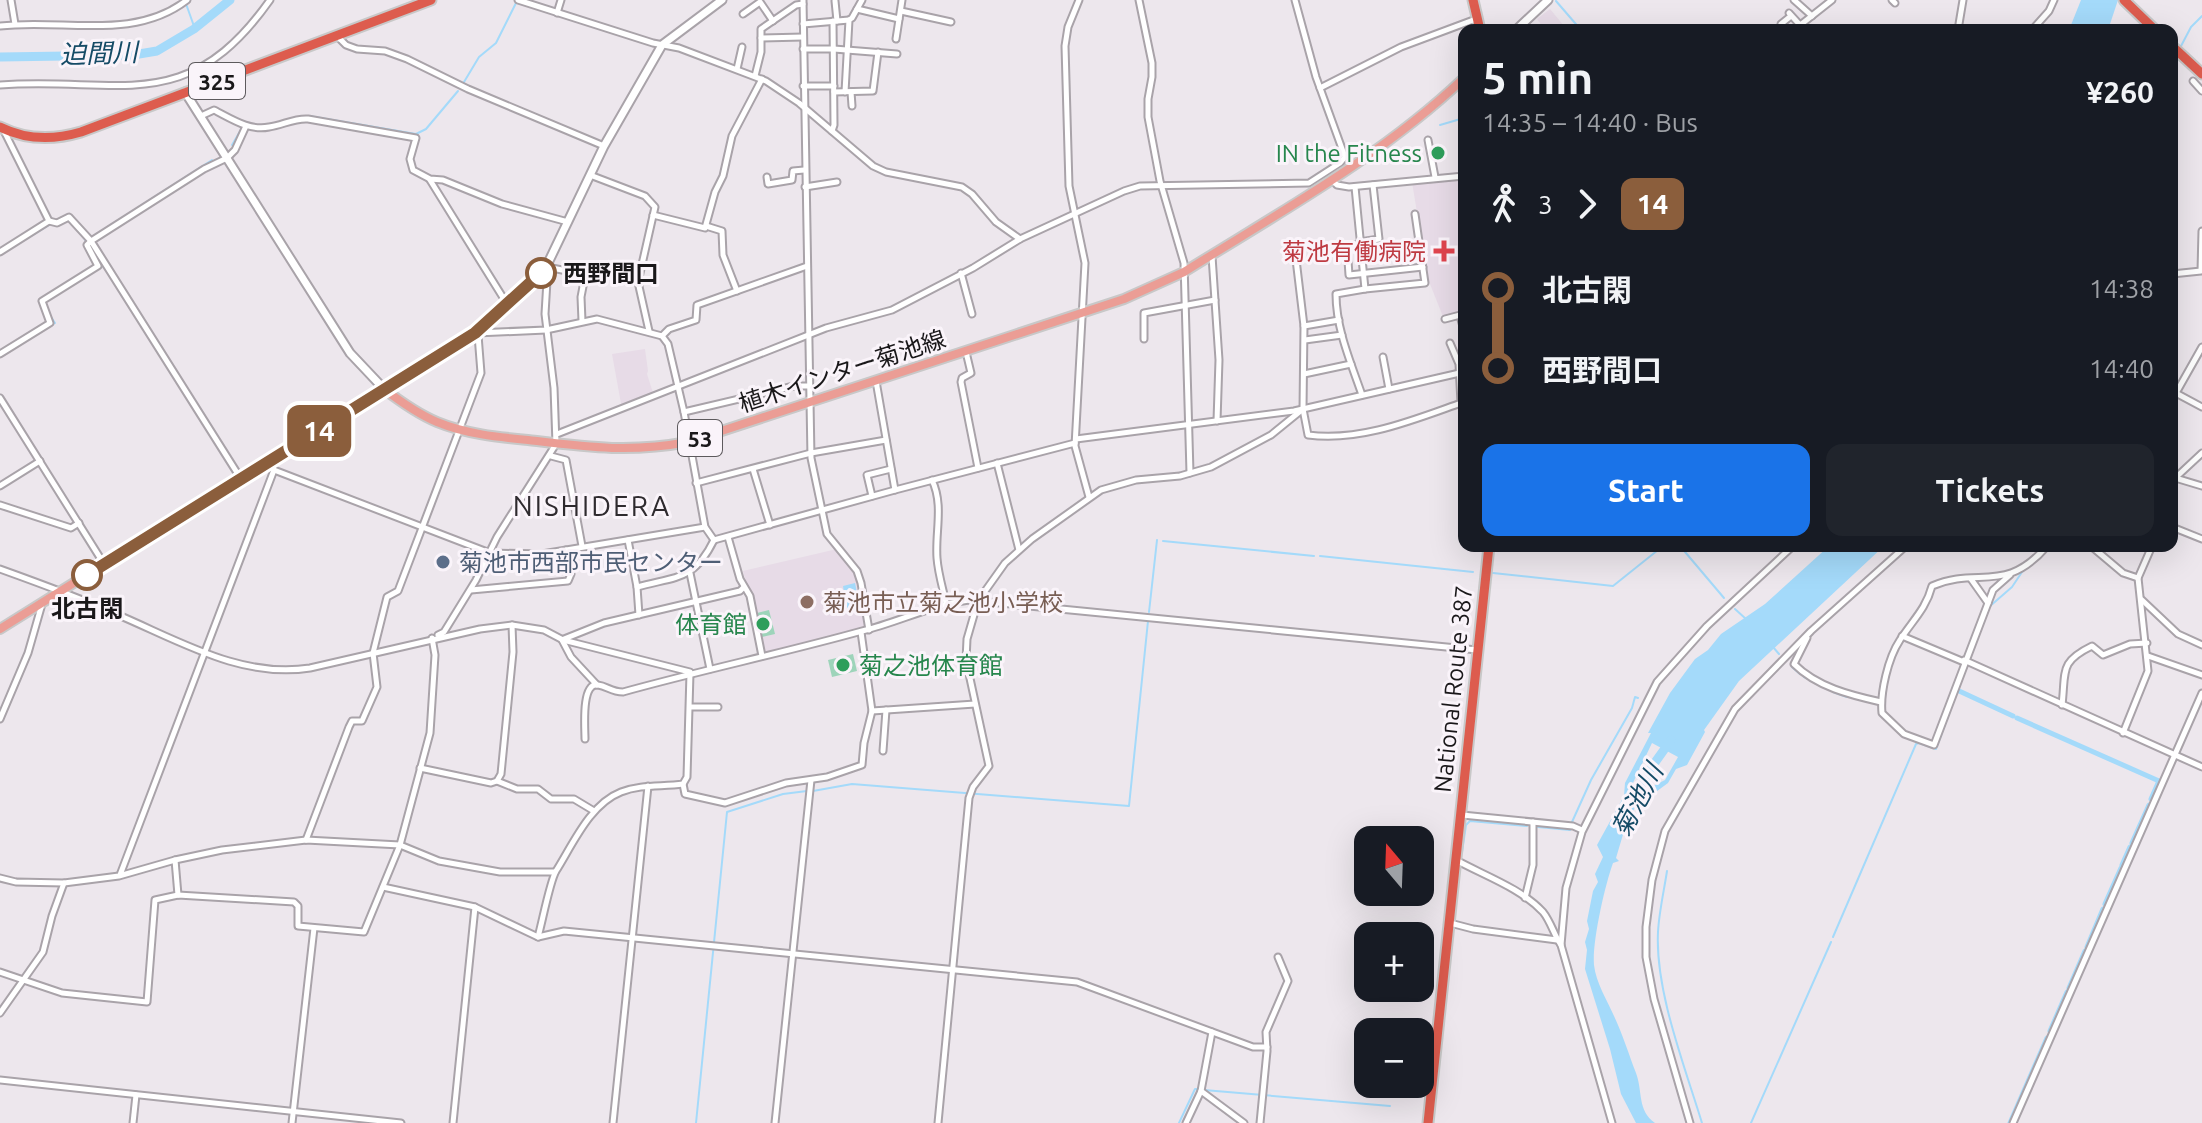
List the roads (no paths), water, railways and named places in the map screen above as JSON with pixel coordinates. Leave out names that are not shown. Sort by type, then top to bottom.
[{"type":"highway","name":"325","points":[[2,128],[35,137],[73,135],[431,0]]},
{"type":"highway","points":[[1473,0],[1478,24]]},
{"type":"highway","points":[[2124,0],[2149,24]]},
{"type":"highway","points":[[2178,52],[2198,78]]},
{"type":"highway","name":"National Route 387","points":[[1428,1123],[1488,552]]},
{"type":"main road","name":"植木インター菊池線","points":[[384,389],[423,415],[459,430],[557,439],[588,449],[633,449],[688,442],[1140,293],[1184,272],[1318,184],[1331,180],[1413,124],[1458,83]]},
{"type":"main road","points":[[0,629],[241,479],[272,466],[384,389]]},
{"type":"street","points":[[11,0],[15,24]]},
{"type":"street","points":[[172,0],[178,7]]},
{"type":"street","points":[[0,26],[131,24],[178,7],[187,0]]},
{"type":"street","points":[[0,85],[138,86],[167,82],[182,77],[220,53],[244,32],[270,0]]},
{"type":"street","points":[[518,0],[679,48],[758,77],[803,107],[879,169],[968,190],[996,222],[1020,239]]},
{"type":"street","points":[[557,13],[561,0]]},
{"type":"street","points":[[185,92],[350,353],[384,389],[477,334],[547,265],[604,146],[662,45],[722,0]]},
{"type":"street","points":[[852,106],[848,92],[849,20],[862,0]]},
{"type":"street","points":[[896,39],[902,0]]},
{"type":"street","points":[[1079,0],[1068,27],[1065,46],[1068,168],[1085,263],[1076,441],[1078,462],[1089,497]]},
{"type":"street","points":[[557,439],[677,387],[808,336],[848,321],[892,310],[1020,239],[1124,191],[1140,186],[1318,184],[1345,157],[1320,88],[1295,0]]},
{"type":"street","points":[[1522,24],[1548,0]]},
{"type":"street","points":[[1802,24],[1832,0]]},
{"type":"street","points":[[1959,24],[1963,0]]},
{"type":"street","points":[[2037,24],[2054,0]]},
{"type":"street","points":[[832,131],[835,1]]},
{"type":"street","points":[[1142,1],[1152,63],[1148,117],[1184,272],[1190,473]]},
{"type":"street","points":[[1802,1],[1813,15]]},
{"type":"street","points":[[1802,1],[1813,15]]},
{"type":"street","points":[[743,14],[760,2],[773,21]]},
{"type":"street","points":[[706,226],[715,192],[723,176],[732,136],[758,77],[761,29],[803,2],[811,453],[827,534],[857,571],[869,630]]},
{"type":"street","points":[[857,9],[899,19]]},
{"type":"street","points":[[901,11],[951,22]]},
{"type":"street","points":[[1781,24],[1790,14],[1795,24]]},
{"type":"street","points":[[1463,24],[1477,19]]},
{"type":"street","points":[[803,24],[849,20]]},
{"type":"street","points":[[1320,88],[1401,47],[1458,26]]},
{"type":"street","points":[[337,36],[346,45],[357,49],[385,51],[407,59],[468,89],[604,146]]},
{"type":"street","points":[[761,38],[803,37]]},
{"type":"street","points":[[737,69],[742,47]]},
{"type":"street","points":[[803,49],[897,54]]},
{"type":"street","points":[[803,86],[848,92],[873,91],[878,52]]},
{"type":"street","points":[[2198,78],[2202,91]]},
{"type":"street","points":[[201,116],[214,110],[246,126],[268,128],[303,118],[416,138],[411,167],[430,179],[507,305]]},
{"type":"street","points":[[0,354],[50,323],[41,306],[42,301],[98,266],[87,245],[91,241],[204,169],[227,158],[235,150],[246,126]]},
{"type":"street","points":[[2,128],[49,221]]},
{"type":"street","points":[[1428,140],[1435,177]]},
{"type":"street","points":[[767,177],[768,184],[792,180],[793,171],[804,170]]},
{"type":"street","points":[[590,175],[645,196],[655,207],[639,281],[649,331]]},
{"type":"street","points":[[1331,180],[1343,187],[1355,187],[1458,176]]},
{"type":"street","points":[[430,179],[443,180],[502,204],[568,222]]},
{"type":"street","points":[[805,187],[837,182]]},
{"type":"street","points":[[1373,185],[1379,239],[1347,246],[1349,275],[1423,267]]},
{"type":"street","points":[[1355,187],[1365,289]]},
{"type":"street","points":[[1362,395],[1342,335],[1336,294],[1425,283],[1415,214]]},
{"type":"street","points":[[653,215],[722,231],[723,255],[737,291]]},
{"type":"street","points":[[0,252],[49,221],[57,223],[69,217],[91,241],[241,479]]},
{"type":"street","points":[[2178,273],[2201,271],[2202,233]]},
{"type":"street","points":[[1295,251],[1305,340],[1303,409],[1308,435],[1347,435],[1398,425],[1458,404]]},
{"type":"street","points":[[1362,259],[1421,252]]},
{"type":"street","points":[[1212,255],[1219,360],[1217,421]]},
{"type":"street","points":[[547,265],[581,273],[616,274],[639,281]]},
{"type":"street","points":[[432,638],[444,632],[521,498],[550,456],[557,439],[546,330],[544,294],[547,265]]},
{"type":"street","points":[[662,336],[669,329],[696,320],[697,305],[807,266]]},
{"type":"street","points":[[581,273],[585,276],[581,297],[582,321]]},
{"type":"street","points":[[961,273],[972,314]]},
{"type":"street","points":[[1144,339],[1144,313],[1215,300]]},
{"type":"street","points":[[1445,319],[1458,316]]},
{"type":"street","points":[[477,334],[546,330],[597,319],[662,336],[668,344],[684,412],[705,527],[714,540]]},
{"type":"street","points":[[1304,326],[1339,320]]},
{"type":"street","points":[[306,840],[349,727],[352,721],[362,721],[377,687],[373,653],[387,597],[398,591],[481,373],[477,334]]},
{"type":"street","points":[[1305,340],[1342,335]]},
{"type":"street","points":[[1450,343],[1458,361]]},
{"type":"street","points":[[2178,386],[2202,347]]},
{"type":"street","points":[[966,352],[971,373],[961,382],[978,468]]},
{"type":"street","points":[[1383,357],[1389,389]]},
{"type":"street","points":[[1304,374],[1351,364]]},
{"type":"street","points":[[637,587],[690,573],[703,560],[714,540],[1076,441],[1303,409],[1458,373]]},
{"type":"street","points":[[876,381],[895,490]]},
{"type":"street","points":[[684,412],[794,386],[809,386]]},
{"type":"street","points":[[2178,394],[2202,407]]},
{"type":"street","points":[[0,398],[104,564]]},
{"type":"street","points":[[938,1123],[969,798],[973,787],[989,766],[966,660],[967,639],[978,601],[995,575],[1019,550],[1089,497],[1101,490],[1136,480],[1211,467],[1271,435],[1303,409]]},
{"type":"street","points":[[695,483],[811,453],[886,440]]},
{"type":"street","points":[[2178,475],[2202,453]]},
{"type":"street","points":[[550,456],[566,460],[582,546]]},
{"type":"street","points":[[0,486],[40,461]]},
{"type":"street","points":[[997,463],[1019,550]]},
{"type":"street","points":[[119,876],[272,466],[490,553],[542,554],[705,527]]},
{"type":"street","points":[[753,469],[770,525]]},
{"type":"street","points":[[872,496],[867,475],[891,469]]},
{"type":"street","points":[[932,480],[939,520],[937,556],[946,603]]},
{"type":"street","points":[[2178,480],[2202,486]]},
{"type":"street","points":[[0,505],[71,528],[79,523]]},
{"type":"street","points":[[2178,529],[2202,539]]},
{"type":"street","points":[[728,537],[744,587],[750,596],[762,656]]},
{"type":"street","points":[[628,540],[639,615]]},
{"type":"street","points":[[470,590],[568,581],[571,574],[566,550]]},
{"type":"street","points":[[1559,943],[1566,888],[1583,830],[1657,682],[1707,626],[1787,552]]},
{"type":"street","points":[[1690,1123],[1654,999],[1646,957],[1652,880],[1665,831],[1724,726],[1743,700],[1811,631],[1899,552]]},
{"type":"street","points":[[2010,575],[1946,580],[1932,586],[1918,619],[1902,636],[1891,657],[1881,702],[1882,713],[1904,734],[1934,745],[1993,590],[2041,552]]},
{"type":"street","points":[[2098,552],[2123,573],[2138,578]]},
{"type":"street","points":[[2123,733],[2148,671],[2138,578],[2149,552]]},
{"type":"street","points":[[0,569],[62,590],[230,662],[277,671],[310,668],[432,638],[512,625],[544,630],[563,640],[690,672]]},
{"type":"street","points":[[690,573],[710,669]]},
{"type":"street","points":[[1970,578],[1988,603]]},
{"type":"street","points":[[563,640],[604,623],[740,591],[744,587]]},
{"type":"street","points":[[2141,599],[2178,634],[2202,645]]},
{"type":"street","points":[[563,640],[571,657],[597,685],[606,690],[623,692],[690,672],[869,630],[946,603],[978,601],[1477,650]]},
{"type":"street","points":[[0,719],[28,653],[42,603]]},
{"type":"street","points":[[497,781],[501,774],[511,675],[512,625]]},
{"type":"street","points":[[1811,631],[1794,660],[1795,666],[1828,687],[1881,702]]},
{"type":"street","points":[[690,672],[689,770],[683,784],[685,794],[725,803],[786,783],[838,774],[862,765],[865,735],[872,711],[861,632]]},
{"type":"street","points":[[1902,636],[2202,767]]},
{"type":"street","points":[[0,972],[62,993],[147,1002],[155,900],[178,895],[294,902],[298,906],[298,926],[364,932],[400,845],[431,728],[435,655],[432,638]]},
{"type":"street","points":[[2062,705],[2068,661],[2073,656],[2092,646],[2103,655],[2130,644],[2147,643]]},
{"type":"street","points":[[2148,656],[2202,675]]},
{"type":"street","points":[[585,739],[586,693],[597,685]]},
{"type":"street","points":[[2013,1123],[2202,693]]},
{"type":"street","points":[[872,711],[975,704]]},
{"type":"street","points":[[690,707],[718,707]]},
{"type":"street","points":[[883,751],[886,710]]},
{"type":"street","points":[[420,768],[491,783],[497,781],[517,789],[538,789],[551,799],[574,799],[594,811]]},
{"type":"street","points":[[775,1123],[811,780]]},
{"type":"street","points":[[538,937],[555,872],[594,811],[608,798],[621,792],[648,786],[683,784]]},
{"type":"street","points":[[613,1123],[648,786]]},
{"type":"street","points":[[1461,815],[1573,826],[1583,830]]},
{"type":"street","points":[[1525,898],[1533,865],[1533,822]]},
{"type":"street","points":[[0,878],[16,882],[64,883],[119,876],[222,850],[306,840],[400,845],[439,861],[500,872],[555,872]]},
{"type":"street","points":[[175,860],[178,895]]},
{"type":"street","points":[[1456,860],[1525,898],[1546,917],[1559,943],[1612,1123]]},
{"type":"street","points":[[0,1013],[43,952],[64,883]]},
{"type":"street","points":[[383,887],[475,907],[538,937],[564,931],[1077,982],[1253,1047],[1267,1047]]},
{"type":"street","points":[[453,1123],[475,907]]},
{"type":"street","points":[[1449,923],[1559,943]]},
{"type":"street","points":[[292,1123],[314,928]]},
{"type":"street","points":[[1260,1123],[1266,1032],[1288,981],[1278,957]]},
{"type":"street","points":[[1186,1123],[1201,1091],[1212,1032]]},
{"type":"street","points":[[0,1080],[401,1123]]},
{"type":"street","points":[[1201,1091],[1244,1123]]},
{"type":"street","points":[[133,1123],[136,1095]]},
{"type":"water","points":[[2081,0],[2118,0],[2110,24],[2071,24]]},
{"type":"water","points":[[1822,552],[1878,552],[1739,681],[1704,730],[1687,765],[1676,769],[1668,783],[1630,811],[1616,858],[1619,861],[1613,863],[1603,899],[1594,965],[1599,985],[1636,1073],[1645,1112],[1655,1123],[1636,1123],[1621,1094],[1585,969],[1587,921],[1598,882],[1595,874],[1603,857],[1597,845],[1624,796],[1625,783],[1670,693],[1695,659],[1708,650],[1721,634],[1765,604]],"holes":[[[1652,743],[1678,757],[1665,780],[1649,788],[1640,798],[1633,797],[1629,801],[1631,787]]]},
{"type":"water","points":[[855,583],[860,608],[847,610],[843,586]]},
{"type":"waterway","name":"迫間川","points":[[0,57],[133,55],[157,51],[194,29],[230,0]]},
{"type":"waterway","points":[[185,1],[195,29]]},
{"type":"waterway","points":[[1556,1],[1576,24]]},
{"type":"waterway","points":[[464,82],[479,57],[496,43],[516,3]]},
{"type":"waterway","points":[[2180,48],[2191,27],[2202,16]]},
{"type":"waterway","points":[[280,122],[309,116],[416,134],[426,129],[458,91]]},
{"type":"waterway","points":[[1440,125],[1458,120]]},
{"type":"waterway","points":[[232,145],[242,128]]},
{"type":"waterway","points":[[92,237],[212,160]]},
{"type":"waterway","points":[[0,255],[49,225]]},
{"type":"waterway","points":[[77,229],[86,241]]},
{"type":"waterway","points":[[91,248],[103,266],[99,268]]},
{"type":"waterway","points":[[49,314],[55,323],[52,324]]},
{"type":"waterway","points":[[1149,612],[1157,540]]},
{"type":"waterway","points":[[1163,541],[1314,556]]},
{"type":"waterway","points":[[1493,573],[1613,586],[1656,552]]},
{"type":"waterway","points":[[1685,552],[1724,598]]},
{"type":"waterway","points":[[1989,607],[2044,552]]},
{"type":"waterway","points":[[1320,556],[1473,572]]},
{"type":"waterway","points":[[1735,609],[1746,619]]},
{"type":"waterway","points":[[813,791],[852,784],[1129,806],[1148,621]]},
{"type":"waterway","points":[[1773,647],[1779,654]]},
{"type":"waterway","points":[[1792,667],[1800,674]]},
{"type":"waterway","points":[[1804,677],[1811,680]]},
{"type":"waterway","points":[[1957,690],[2013,716]]},
{"type":"waterway","points":[[1833,692],[1847,697]]},
{"type":"waterway","points":[[1572,822],[1635,697],[1638,698]]},
{"type":"waterway","points":[[1854,698],[1878,704]]},
{"type":"waterway","points":[[1833,937],[1916,744],[1936,749],[1950,711]]},
{"type":"waterway","points":[[2017,718],[2159,781],[2151,799]]},
{"type":"waterway","name":"菊池川","points":[[1629,809],[1651,768],[1671,740]]},
{"type":"waterway","points":[[696,1123],[727,812],[783,794],[807,791]]},
{"type":"waterway","points":[[2132,843],[2149,805]]},
{"type":"waterway","points":[[1462,852],[1466,825],[1470,821],[1527,826]]},
{"type":"waterway","points":[[1538,827],[1570,830]]},
{"type":"waterway","points":[[2122,865],[2130,847]]},
{"type":"waterway","points":[[2105,904],[2121,868]]},
{"type":"waterway","points":[[1667,871],[1658,932],[1661,979],[1672,1029],[1702,1123]]},
{"type":"waterway","points":[[2087,947],[2103,909]]},
{"type":"waterway","points":[[1751,1123],[1831,942]]},
{"type":"waterway","points":[[2069,988],[2085,951]]},
{"type":"waterway","points":[[2050,1031],[2067,992]]},
{"type":"waterway","points":[[2010,1123],[2047,1038]]},
{"type":"waterway","points":[[1179,1123],[1195,1089],[1198,1089]]},
{"type":"waterway","points":[[1204,1090],[1390,1106]]},
{"type":"place","name":"IN the Fitness","points":[[1438,153]]},
{"type":"place","name":"菊池有働病院","points":[[1444,251]]},
{"type":"place","name":"西野間口","points":[[541,273]]},
{"type":"place","name":"菊池市西部市民センター","points":[[443,562]]},
{"type":"place","name":"北古閑","points":[[87,575]]},
{"type":"place","name":"菊池市立菊之池小学校","points":[[807,602]]},
{"type":"place","name":"体育館","points":[[763,624]]},
{"type":"place","name":"菊之池体育館","points":[[843,665]]},
{"type":"district","name":"NISHIDERA","points":[[592,505]]}]
